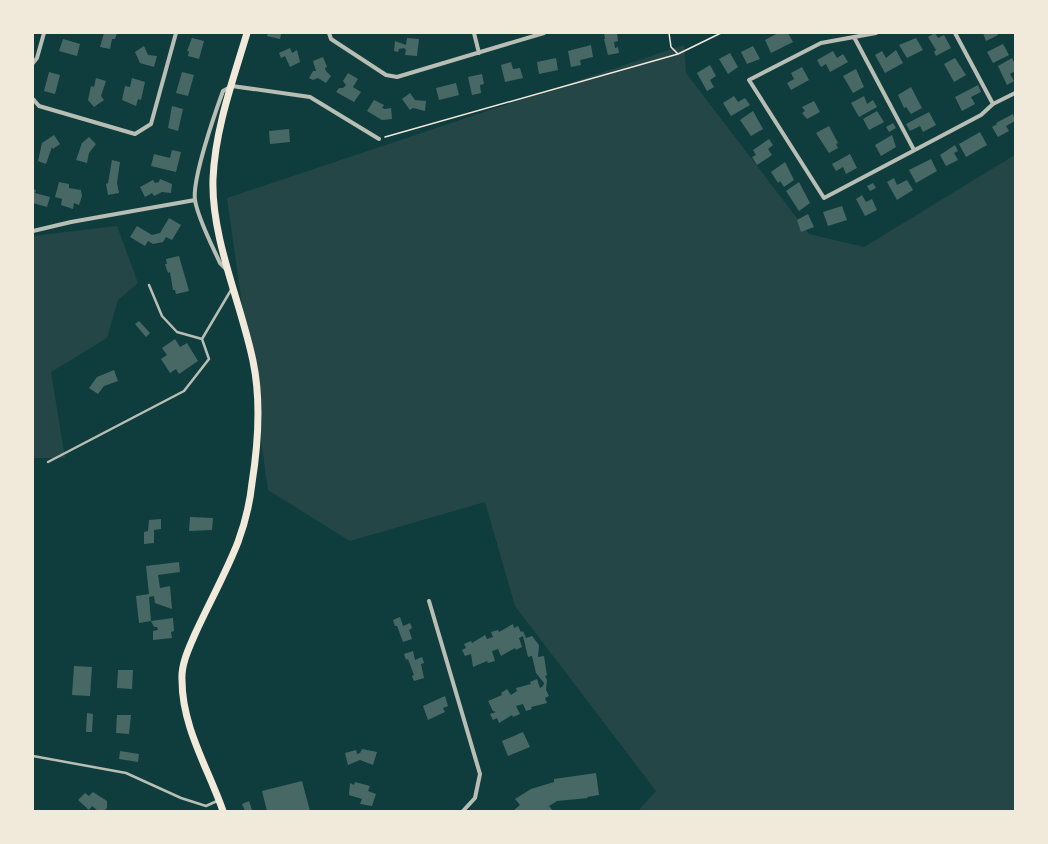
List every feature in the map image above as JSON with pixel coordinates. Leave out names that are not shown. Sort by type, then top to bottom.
[{"type":"main road","points":[[223,811],[190,730],[183,700],[181,678],[186,656],[238,542],[247,512],[252,483],[257,434],[253,363],[229,272],[217,216],[213,179],[218,139],[247,33]]},
{"type":"street","points":[[33,62],[37,58],[44,33]]},
{"type":"street","points":[[33,99],[39,106],[135,134],[151,124],[176,33]]},
{"type":"street","points":[[329,33],[331,39],[386,75],[397,77],[544,33]]},
{"type":"street","points":[[474,33],[479,52]]},
{"type":"street","points":[[876,33],[821,43],[749,80],[824,198],[981,115],[993,104],[1015,93]]},
{"type":"street","points":[[955,33],[993,104]]},
{"type":"street","points":[[854,37],[914,150]]},
{"type":"street","points":[[229,272],[220,263],[195,200],[196,186],[214,117],[223,91],[232,86],[310,97],[379,139]]},
{"type":"street","points":[[33,231],[71,222],[195,200]]},
{"type":"street","points":[[429,601],[480,774],[475,798],[463,811]]},
{"type":"lane","points":[[149,285],[162,316],[177,332],[202,339]]},
{"type":"lane","points":[[202,339],[233,287]]},
{"type":"lane","points":[[48,462],[184,391],[209,359],[202,339]]},
{"type":"lane","points":[[33,756],[126,773],[181,798],[206,806],[219,800]]},
{"type":"path","points":[[669,33],[671,47],[678,54]]},
{"type":"path","points":[[379,139],[678,54],[721,33]]},
{"type":"shaded area","points":[[684,45],[686,73],[809,234],[864,247],[1015,155],[1015,811],[638,811],[656,791],[515,606],[485,502],[350,541],[268,490],[227,198]]},
{"type":"shaded area","points":[[117,226],[138,283],[118,300],[107,338],[51,372],[65,458],[33,458],[33,236]]},
{"type":"building","points":[[104,33],[117,33],[115,39],[112,39],[110,49],[100,47]]},
{"type":"building","points":[[268,33],[281,34],[280,39],[267,36]]},
{"type":"building","points":[[604,33],[617,33],[618,41],[614,42],[615,48],[618,47],[619,53],[608,55]]},
{"type":"building","points":[[778,33],[788,33],[793,42],[771,53],[765,40]]},
{"type":"building","points":[[935,33],[938,38],[944,35],[951,48],[936,56],[934,52],[936,50],[928,37]]},
{"type":"building","points":[[983,33],[997,33],[998,35],[986,41]]},
{"type":"building","points":[[192,38],[204,41],[199,59],[188,56],[189,51],[187,51]]},
{"type":"building","points":[[407,38],[419,39],[417,56],[405,55],[406,50],[404,48],[399,49],[398,52],[394,51],[395,41],[406,45]]},
{"type":"building","points":[[916,38],[923,50],[907,58],[899,45]]},
{"type":"building","points":[[63,39],[80,44],[77,56],[59,51]]},
{"type":"building","points":[[1003,44],[1009,55],[993,63],[987,52]]},
{"type":"building","points":[[591,45],[593,57],[580,60],[581,65],[571,67],[568,51]]},
{"type":"building","points":[[144,46],[148,55],[157,56],[154,67],[140,63],[135,52]]},
{"type":"building","points":[[753,46],[760,59],[747,64],[741,52]]},
{"type":"building","points":[[290,48],[292,53],[297,50],[300,62],[290,67],[285,56],[281,58],[279,53]]},
{"type":"building","points":[[896,50],[903,63],[885,73],[875,55],[882,51],[886,58]]},
{"type":"building","points":[[833,51],[837,58],[843,54],[848,62],[830,72],[826,64],[821,67],[817,60]]},
{"type":"building","points":[[730,53],[738,67],[728,74],[719,59]]},
{"type":"building","points":[[323,57],[327,67],[325,68],[326,71],[331,76],[326,83],[318,78],[313,80],[309,78],[313,71],[316,71],[313,61]]},
{"type":"building","points":[[556,58],[558,70],[539,74],[537,62]]},
{"type":"building","points":[[955,58],[966,75],[954,82],[944,64]]},
{"type":"building","points":[[1012,58],[1015,64],[1015,71],[1010,74],[1014,81],[1007,85],[998,66]]},
{"type":"building","points":[[511,62],[513,69],[520,68],[523,78],[505,82],[501,65]]},
{"type":"building","points":[[710,65],[716,76],[710,80],[714,87],[707,91],[697,73]]},
{"type":"building","points":[[802,67],[809,80],[791,90],[787,83],[794,79],[791,73]]},
{"type":"building","points":[[856,69],[864,87],[853,93],[843,76]]},
{"type":"building","points":[[49,72],[60,75],[55,94],[44,91]]},
{"type":"building","points":[[182,72],[194,75],[188,96],[176,93]]},
{"type":"building","points":[[348,73],[358,79],[353,87],[361,92],[354,102],[336,92],[339,88],[343,88],[346,85],[343,81]]},
{"type":"building","points":[[482,74],[484,84],[480,85],[481,93],[472,95],[468,77]]},
{"type":"building","points":[[96,78],[106,81],[101,96],[104,100],[94,107],[88,100],[91,86],[94,87]]},
{"type":"building","points":[[132,78],[145,82],[141,100],[138,99],[136,106],[122,100],[125,86],[130,87]]},
{"type":"building","points":[[456,83],[459,95],[439,100],[436,88]]},
{"type":"building","points":[[978,85],[981,92],[971,97],[975,104],[962,111],[955,97]]},
{"type":"building","points":[[911,87],[922,108],[911,114],[906,107],[904,108],[898,95]]},
{"type":"building","points":[[410,93],[415,100],[426,101],[425,111],[413,108],[410,110],[402,99]]},
{"type":"building","points":[[734,96],[738,102],[745,98],[750,105],[731,116],[723,103]]},
{"type":"building","points":[[864,96],[867,104],[873,100],[877,107],[859,117],[851,103]]},
{"type":"building","points":[[374,100],[384,105],[382,108],[391,108],[392,119],[382,120],[367,111]]},
{"type":"building","points":[[814,101],[820,112],[807,119],[802,113],[805,111],[802,107]]},
{"type":"building","points":[[172,106],[183,109],[178,131],[168,128]]},
{"type":"building","points":[[753,111],[763,129],[751,136],[740,120]]},
{"type":"building","points":[[877,111],[884,122],[869,130],[863,119]]},
{"type":"building","points":[[929,112],[936,125],[923,132],[920,126],[910,131],[906,124]]},
{"type":"building","points":[[1013,114],[1015,121],[1006,126],[1009,131],[998,137],[992,127],[997,124],[996,123]]},
{"type":"building","points":[[893,123],[896,128],[889,132],[886,127]]},
{"type":"building","points":[[829,126],[838,143],[836,144],[838,148],[829,153],[816,133]]},
{"type":"building","points":[[289,129],[290,142],[270,144],[269,131]]},
{"type":"building","points":[[980,132],[987,145],[966,157],[959,144]]},
{"type":"building","points":[[54,135],[60,144],[53,149],[52,147],[46,164],[38,161],[42,143]]},
{"type":"building","points":[[892,135],[896,147],[881,156],[875,145]]},
{"type":"building","points":[[89,137],[96,144],[89,153],[87,163],[76,160],[82,143]]},
{"type":"building","points":[[769,139],[773,145],[768,149],[772,155],[757,165],[752,157],[756,155],[753,150]]},
{"type":"building","points":[[955,145],[958,151],[954,153],[958,160],[946,166],[940,155]]},
{"type":"building","points":[[172,150],[181,152],[176,172],[151,166],[154,154],[170,158]]},
{"type":"building","points":[[850,154],[857,168],[846,174],[843,167],[836,171],[832,164]]},
{"type":"building","points":[[931,159],[937,171],[916,183],[909,170]]},
{"type":"building","points":[[112,160],[120,162],[117,183],[119,193],[108,195],[106,184],[108,183]]},
{"type":"building","points":[[785,162],[794,180],[784,187],[780,181],[778,183],[771,172]]},
{"type":"building","points":[[894,178],[897,185],[907,180],[913,190],[897,200],[887,182]]},
{"type":"building","points":[[160,179],[172,184],[171,193],[162,192],[154,196],[152,193],[145,197],[140,187],[153,180],[155,183],[159,182]]},
{"type":"building","points":[[59,182],[69,184],[69,188],[81,190],[82,196],[79,205],[74,203],[73,209],[61,205],[62,199],[55,197]]},
{"type":"building","points":[[799,182],[810,203],[799,211],[786,191]]},
{"type":"building","points":[[873,183],[876,188],[870,191],[867,186]]},
{"type":"building","points":[[33,189],[36,190],[35,193],[50,197],[47,207],[33,203]]},
{"type":"building","points":[[862,195],[866,202],[872,199],[877,210],[865,216],[856,199]]},
{"type":"building","points":[[842,206],[847,220],[828,226],[823,212]]},
{"type":"building","points":[[808,214],[814,227],[801,232],[797,220]]},
{"type":"building","points":[[169,218],[181,225],[172,240],[166,237],[163,242],[153,244],[148,241],[145,246],[130,237],[137,226],[152,235],[160,233]]},
{"type":"building","points":[[179,256],[189,291],[176,294],[175,290],[173,290],[170,272],[168,273],[165,264],[167,264],[166,259]]},
{"type":"building","points":[[139,321],[150,333],[146,337],[135,324]]},
{"type":"building","points":[[175,339],[180,347],[187,343],[198,361],[179,374],[176,369],[170,373],[161,359],[167,355],[162,348]]},
{"type":"building","points":[[114,370],[118,381],[104,386],[98,394],[89,388],[97,377]]},
{"type":"building","points":[[190,517],[213,518],[212,530],[189,531]]},
{"type":"building","points":[[161,519],[161,529],[154,530],[154,543],[144,544],[144,532],[148,531],[149,520]]},
{"type":"building","points":[[179,562],[180,572],[158,575],[160,588],[170,586],[172,609],[155,603],[154,596],[149,597],[151,621],[139,623],[136,596],[149,594],[146,566]]},
{"type":"building","points":[[400,617],[403,626],[410,623],[412,628],[409,630],[412,639],[403,642],[393,620]]},
{"type":"building","points":[[173,618],[174,631],[171,632],[172,638],[153,640],[153,631],[158,630],[157,627],[154,627],[151,621]]},
{"type":"building","points":[[513,624],[514,628],[518,626],[521,632],[523,631],[526,638],[532,636],[539,645],[538,657],[544,656],[547,675],[545,676],[547,680],[546,690],[549,696],[545,698],[547,703],[531,707],[532,709],[526,711],[523,704],[516,706],[520,714],[513,717],[512,715],[499,723],[497,718],[493,720],[490,714],[496,712],[493,711],[488,701],[502,695],[501,693],[507,689],[511,695],[517,691],[516,688],[531,684],[530,682],[537,679],[540,688],[544,683],[536,673],[532,656],[528,657],[523,636],[519,638],[522,647],[516,650],[515,648],[501,656],[498,649],[492,651],[495,661],[488,663],[487,661],[473,667],[471,654],[465,656],[462,650],[466,648],[464,644],[471,641],[472,643],[485,635],[487,639],[493,637],[491,632],[498,630],[499,632]]},
{"type":"building","points":[[413,651],[415,660],[422,657],[424,663],[421,664],[424,678],[414,681],[412,676],[414,675],[408,659],[406,660],[404,654]]},
{"type":"building","points":[[74,666],[92,667],[90,696],[72,695]]},
{"type":"building","points":[[118,670],[133,670],[132,689],[117,688]]},
{"type":"building","points":[[445,696],[448,706],[443,708],[445,712],[428,720],[423,706]]},
{"type":"building","points":[[87,713],[93,714],[92,732],[86,732]]},
{"type":"building","points":[[117,715],[131,715],[129,734],[116,733]]},
{"type":"building","points":[[523,732],[530,747],[508,756],[502,741]]},
{"type":"building","points":[[362,749],[377,752],[373,765],[360,760],[348,765],[345,753],[356,750],[357,754],[360,753]]},
{"type":"building","points":[[120,751],[139,754],[138,762],[119,759]]},
{"type":"building","points":[[596,773],[599,795],[587,797],[588,798],[557,801],[549,806],[553,811],[513,811],[520,805],[515,799],[531,789],[554,782],[554,779]]},
{"type":"building","points":[[302,781],[310,811],[267,811],[262,791]]},
{"type":"building","points":[[355,782],[370,786],[368,791],[376,794],[372,806],[360,804],[362,799],[349,795],[350,783],[354,785]]},
{"type":"building","points":[[93,792],[107,801],[107,808],[104,811],[98,811],[92,806],[89,810],[78,800],[85,793],[89,796]]},
{"type":"building","points":[[249,801],[252,810],[245,811],[242,804]]}]
